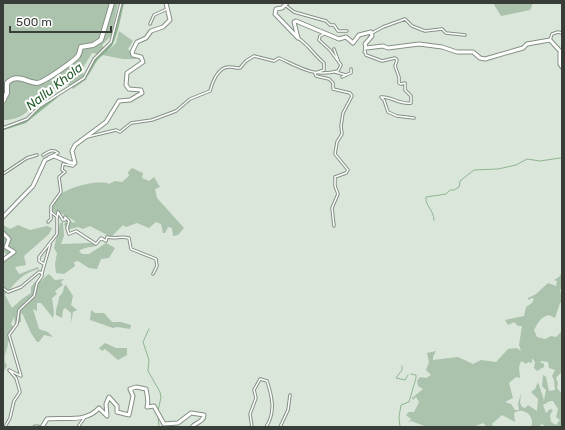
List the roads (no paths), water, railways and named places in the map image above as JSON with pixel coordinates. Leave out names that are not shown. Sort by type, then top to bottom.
[{"type":"main road","points":[[3,101],[8,92],[8,83],[10,80],[21,78],[36,83],[43,81],[74,60],[79,54],[81,47],[93,45],[101,40],[112,3]]},
{"type":"street","points":[[3,128],[27,120],[40,106],[84,78],[94,59],[111,42],[121,3]]},
{"type":"street","points":[[74,163],[73,148],[77,143],[106,122],[119,101],[130,100],[142,93],[141,90],[129,89],[126,85],[128,73],[143,62],[143,59],[133,55],[132,52],[137,42],[146,38],[151,31],[163,27],[169,22],[170,18],[166,3]]},
{"type":"street","points":[[315,73],[324,70],[324,63],[315,55],[313,50],[298,38],[275,14],[276,9],[286,4],[294,12],[334,25],[338,31],[347,30]]},
{"type":"street","points":[[150,24],[154,15],[167,9]]},
{"type":"street","points":[[298,38],[294,22],[296,21],[339,39],[346,37],[353,43],[359,35],[368,32],[372,33],[383,27],[405,19],[412,26],[425,31],[442,29],[446,33],[465,35]]},
{"type":"street","points":[[550,40],[552,34],[555,32],[562,33]]},
{"type":"street","points":[[372,33],[372,36],[365,44],[364,52],[382,61],[395,58],[397,60],[395,68],[399,77],[399,83],[405,83],[405,90],[411,96],[410,103],[404,104],[395,100],[381,98],[384,100],[388,112],[397,116],[414,118]]},
{"type":"street","points":[[328,34],[320,36],[319,40],[338,60]]},
{"type":"street","points":[[365,44],[366,48],[378,46],[388,48],[425,44],[442,47],[457,52],[473,52],[480,58],[485,59],[522,48],[527,44],[550,40]]},
{"type":"street","points":[[550,40],[560,51],[560,64],[562,67]]},
{"type":"street","points":[[334,49],[341,65],[340,69],[334,72]]},
{"type":"street","points":[[87,137],[116,130],[120,132],[131,123],[148,121],[176,111],[190,99],[210,91],[212,84],[222,69],[229,66],[235,69],[240,68],[246,61],[254,56],[274,61],[279,58],[299,68],[315,73],[334,72],[346,75]]},
{"type":"street","points":[[342,77],[351,73],[351,69]]},
{"type":"street","points":[[315,73],[316,76],[329,79],[333,83],[333,89],[350,93],[352,96],[343,113],[341,126],[342,134],[336,145],[335,154],[348,170],[346,173],[335,177],[335,186],[338,194],[332,208],[334,226]]},
{"type":"street","points":[[3,217],[28,194],[38,177],[44,161],[58,153],[55,151],[49,151],[44,155]]},
{"type":"street","points":[[3,174],[27,158],[38,155]]},
{"type":"street","points":[[49,157],[58,157],[71,164],[74,163]]},
{"type":"street","points":[[48,222],[51,219],[51,206],[61,192],[59,177],[65,172],[62,170],[64,164],[73,166],[74,163]]},
{"type":"street","points":[[51,212],[57,217]]},
{"type":"street","points":[[44,264],[39,261],[39,257],[57,234],[58,212],[63,220],[65,220],[65,217],[68,221],[67,228],[69,234],[76,231],[96,244],[101,238],[106,241],[107,237],[113,238],[121,236],[129,238],[131,249],[156,259],[157,266],[153,274]]},
{"type":"street","points":[[3,233],[9,239],[6,247],[14,252],[3,260]]},
{"type":"street","points":[[5,427],[10,418],[14,401],[20,392],[16,378],[9,370],[21,376],[10,335],[17,324],[19,310],[34,296],[37,283],[44,271],[44,264],[50,244]]},
{"type":"street","points":[[3,288],[8,292],[14,291],[39,272],[42,273]]},
{"type":"street","points":[[252,427],[250,414],[256,398],[254,390],[260,379],[266,381],[273,403],[272,411],[266,427]]},
{"type":"street","points":[[42,427],[47,419],[65,420],[85,417],[94,414],[99,408],[107,416],[106,404],[109,397],[117,406],[118,412],[129,415],[133,396],[130,390],[136,387],[146,389],[148,402],[147,407],[154,406],[162,423],[168,425],[178,423],[191,413],[204,415],[202,420],[195,423],[192,427]]},
{"type":"street","points":[[280,427],[288,410],[290,395]]},
{"type":"street","points":[[78,427],[85,417]]},
{"type":"waterway","name":"Nallu Khola","points":[[77,83],[86,76],[98,58],[111,45],[117,29],[123,3]]},
{"type":"waterway","name":"Nallu Khola","points":[[3,129],[25,122],[56,97]]},
{"type":"waterway","points":[[434,220],[433,213],[427,203],[426,197],[446,194],[450,190],[454,190],[459,187],[460,181],[474,170],[498,169],[516,165],[527,159],[540,161],[562,159]]},
{"type":"waterway","points":[[149,329],[143,342],[149,360],[148,371],[160,392],[161,397],[158,411]]},
{"type":"waterway","points":[[402,366],[402,370],[396,378],[405,380],[408,375]]},
{"type":"waterway","points":[[400,427],[399,417],[401,405],[409,402],[416,378],[416,375],[411,374]]},
{"type":"waterway","points":[[158,416],[159,427]]}]
